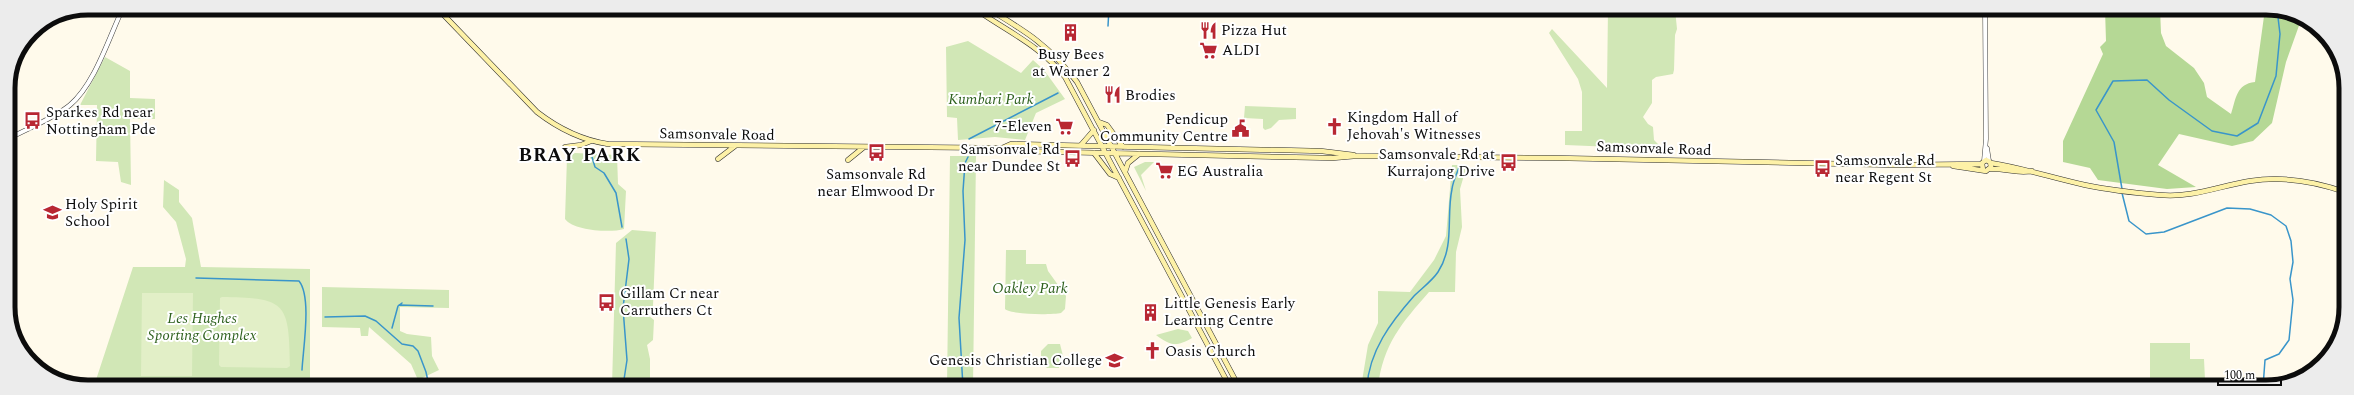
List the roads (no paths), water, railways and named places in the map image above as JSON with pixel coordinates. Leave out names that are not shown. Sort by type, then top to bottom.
[{"type":"main road","name":"Samsonvale Road","points":[[444,15],[538,112],[556,126],[591,141],[616,145],[1002,148],[1011,151],[1333,158],[1356,156],[1951,166],[1983,170],[2000,168],[2016,173],[2032,171]]},
{"type":"main road","points":[[984,15],[1022,37],[1054,64],[1069,83],[1226,380]]},
{"type":"main road","points":[[998,15],[1028,33],[1055,55],[1081,88],[1235,380]]},
{"type":"main road","points":[[1099,122],[1107,125],[1123,147]]},
{"type":"main road","points":[[1081,145],[1094,130]]},
{"type":"main road","points":[[566,147],[581,145],[591,141]]},
{"type":"main road","name":"Samsonvale Road","points":[[1002,148],[1011,144],[1081,145],[1112,147],[1321,151],[1356,156]]},
{"type":"main road","points":[[718,159],[735,146]]},
{"type":"main road","points":[[848,160],[864,147]]},
{"type":"main road","points":[[1094,153],[1110,174],[1119,178]]},
{"type":"main road","points":[[1125,172],[1128,163],[1139,154]]},
{"type":"main road","name":"Samsonvale Road","points":[[1951,166],[1986,162],[2032,171],[2086,185],[2160,195],[2188,195],[2249,181],[2281,180],[2314,182],[2339,190]]},
{"type":"main road","points":[[1986,162],[1990,169]]},
{"type":"main road","points":[[1983,170],[1986,162]]},
{"type":"street","points":[[15,135],[58,113],[76,99],[87,84],[120,15]]},
{"type":"street","points":[[1985,15],[1986,162]]},
{"type":"waterway","points":[[1108,26],[1109,15]]},
{"type":"waterway","points":[[2122,189],[2114,142],[2096,110],[2113,81],[2147,80],[2169,100],[2212,131],[2237,136],[2258,123],[2276,76],[2280,34],[2278,16]]},
{"type":"waterway","points":[[969,139],[1058,93]]},
{"type":"waterway","points":[[592,157],[595,167],[604,173],[616,193],[622,227]]},
{"type":"waterway","points":[[963,380],[959,318],[965,240],[963,191],[965,163],[968,157]]},
{"type":"waterway","points":[[1368,380],[1372,361],[1383,338],[1397,316],[1414,296],[1436,275],[1443,262],[1447,252],[1450,200],[1454,180],[1460,165]]},
{"type":"waterway","points":[[2122,193],[2129,221],[2146,234],[2164,232],[2227,208],[2250,209],[2271,215],[2286,226],[2291,241],[2293,262],[2290,279],[2293,300],[2289,340],[2279,354],[2265,360],[2264,380]]},
{"type":"waterway","points":[[624,380],[627,360],[623,308],[629,259],[626,239]]},
{"type":"waterway","points":[[196,278],[299,281],[303,289],[306,311],[302,370]]},
{"type":"waterway","points":[[392,328],[398,306],[402,303]]},
{"type":"waterway","points":[[399,305],[433,306]]},
{"type":"waterway","points":[[325,317],[365,316],[376,321],[402,344],[413,346],[418,351],[428,380]]},
{"type":"place","name":"Pizza Hut","points":[[1208,30]]},
{"type":"place","name":"Busy Bees at Warner 2","points":[[1071,33]]},
{"type":"place","name":"ALDI","points":[[1209,50]]},
{"type":"place","name":"Brodies","points":[[1112,95]]},
{"type":"place","name":"Sparkes Rd near Nottingham Pde","points":[[33,121]]},
{"type":"place","name":"7-Eleven","points":[[1065,126]]},
{"type":"place","name":"Kingdom Hall of Jehovah's Witnesses","points":[[1334,126]]},
{"type":"place","name":"Pendicup Community Centre","points":[[1241,128]]},
{"type":"place","name":"Samsonvale Rd near Elmwood Dr","points":[[876,153]]},
{"type":"place","name":"Samsonvale Rd near Dundee St","points":[[1073,158]]},
{"type":"place","name":"Samsonvale Rd at Kurrajong Drive","points":[[1508,163]]},
{"type":"place","name":"Samsonvale Rd near Regent St","points":[[1822,169]]},
{"type":"place","name":"EG Australia","points":[[1164,171]]},
{"type":"place","name":"Holy Spirit School","points":[[52,213]]},
{"type":"place","name":"Gillam Cr near Carruthers Ct","points":[[607,302]]},
{"type":"place","name":"Little Genesis Early Learning Centre","points":[[1151,312]]},
{"type":"place","name":"Oasis Church","points":[[1152,351]]},
{"type":"place","name":"Genesis Christian College","points":[[1115,360]]},
{"type":"district","name":"BRAY PARK","points":[[580,154]]},
{"type":"park label","name":"Kumbari Park","points":[[991,99]]},
{"type":"park label","name":"Oakley Park","points":[[1030,288]]},
{"type":"park label","name":"Les Hughes Sporting Complex","points":[[202,326]]}]
